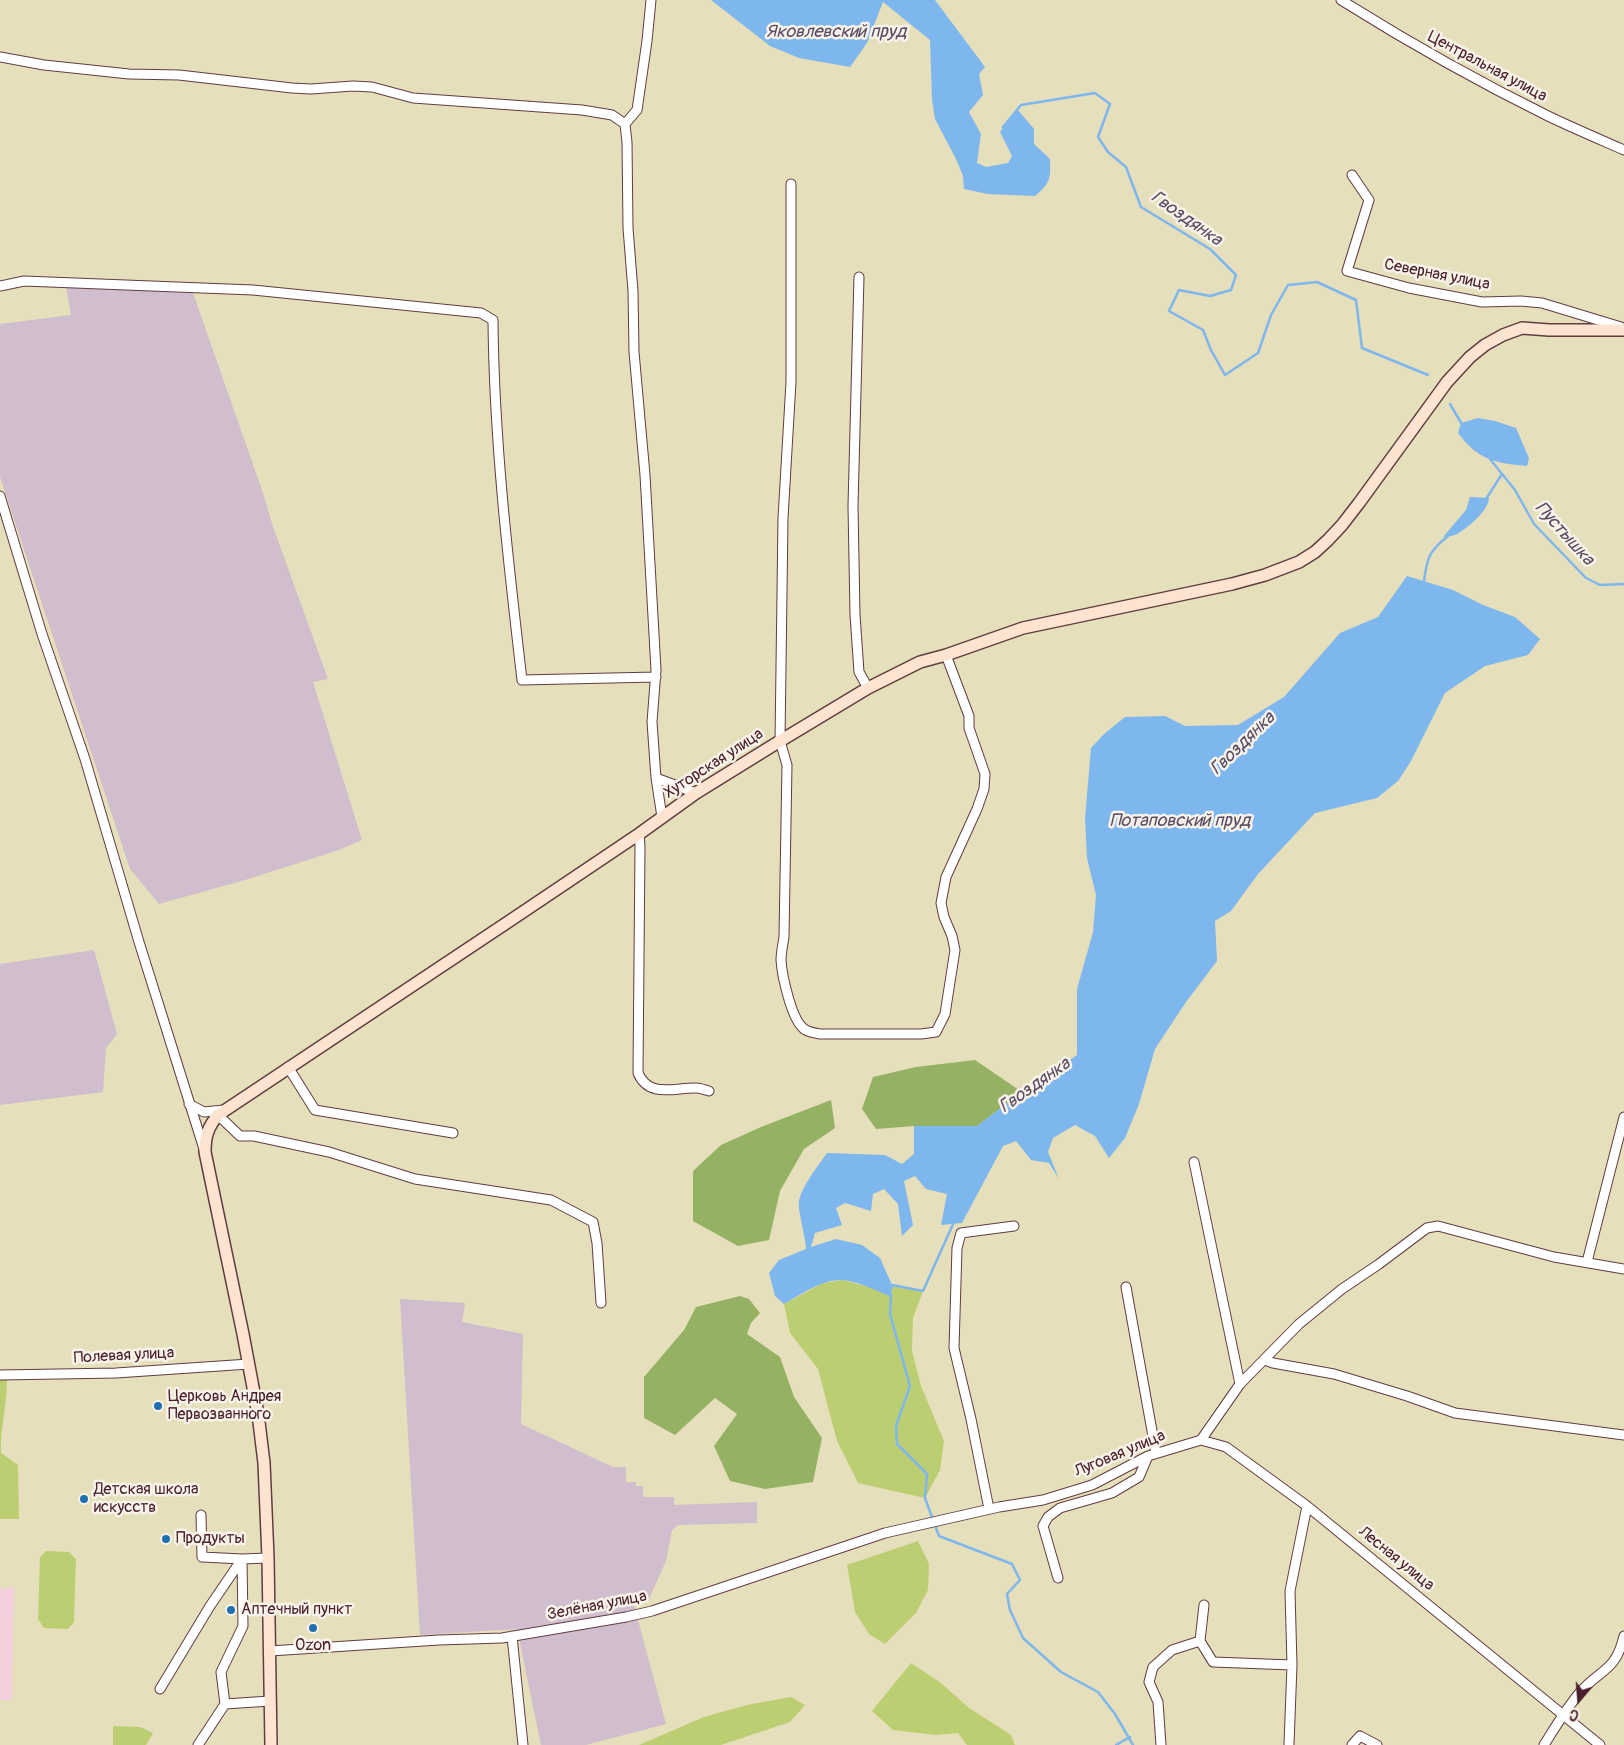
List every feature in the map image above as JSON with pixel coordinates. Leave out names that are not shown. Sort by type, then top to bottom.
[{"type":"main road","name":"Хуторская улица","points":[[221,1112],[511,920],[639,834],[696,793],[868,688],[920,662],[946,655],[1023,628],[1232,584],[1266,575],[1299,562],[1315,552],[1342,525],[1447,382],[1470,357],[1485,345],[1503,334],[1522,328],[1549,330],[1624,329]]},
{"type":"main road","points":[[221,1112],[211,1122],[206,1134],[205,1152],[249,1364],[264,1463],[268,1558],[271,1745]]},
{"type":"street","points":[[651,0],[637,110],[626,124],[628,228],[633,291],[634,352],[645,475],[656,676],[652,722],[656,778],[662,817]]},
{"type":"street","name":"Центральная улица","points":[[1341,0],[1430,54],[1549,116],[1624,150]]},
{"type":"street","points":[[0,57],[44,65],[129,74],[179,75],[292,88],[372,87],[413,98],[582,110],[612,115],[626,124]]},
{"type":"street","name":"Северная улица","points":[[1352,175],[1369,200],[1346,271],[1409,288],[1482,302],[1521,301],[1542,303],[1624,329]]},
{"type":"street","points":[[791,184],[791,382],[783,518],[780,740],[787,764],[784,937],[781,959],[784,980],[798,1021],[803,1028],[820,1034],[936,1032],[945,1014],[954,950],[952,936],[944,917],[941,903],[946,877],[977,809],[984,789],[985,774],[970,728],[969,716],[946,655]]},
{"type":"street","points":[[859,277],[853,506],[854,615],[859,672],[868,688]]},
{"type":"street","points":[[0,286],[24,281],[253,290],[481,313],[488,316],[493,320],[494,382],[498,435],[509,565],[522,680],[656,676]]},
{"type":"street","points":[[0,496],[45,642],[85,758],[205,1152]]},
{"type":"street","points":[[656,778],[696,793]]},
{"type":"street","points":[[639,834],[638,1073],[642,1080],[653,1088],[664,1091],[697,1088],[709,1090]]},
{"type":"street","points":[[288,1067],[315,1110],[453,1133]]},
{"type":"street","points":[[189,1104],[204,1112],[221,1112],[240,1136],[254,1136],[329,1152],[415,1179],[551,1200],[593,1222],[597,1242],[601,1303]]},
{"type":"street","points":[[1587,1262],[1624,1117]]},
{"type":"street","points":[[1194,1162],[1240,1384]]},
{"type":"street","points":[[990,1509],[954,1348],[957,1248],[961,1233],[1014,1226]]},
{"type":"street","points":[[1201,1440],[1240,1384],[1299,1324],[1342,1289],[1427,1228],[1438,1226],[1554,1257],[1624,1269]]},
{"type":"street","points":[[1058,1578],[1042,1526],[1048,1517],[1060,1508],[1112,1494],[1139,1477],[1152,1454],[1126,1287]]},
{"type":"street","points":[[1265,1360],[1334,1374],[1407,1396],[1454,1413],[1624,1435]]},
{"type":"street","name":"Полевая улица","points":[[0,1375],[116,1373],[249,1364]]},
{"type":"street","name":"Луговая улица","points":[[950,1518],[1043,1500],[1092,1484],[1152,1454],[1201,1440]]},
{"type":"street","name":"Лесная улица","points":[[1201,1440],[1226,1447],[1307,1506],[1600,1745]]},
{"type":"street","points":[[1289,1744],[1292,1665],[1290,1591],[1307,1506]]},
{"type":"street","points":[[200,1515],[202,1558],[268,1558]]},
{"type":"street","name":"Зелёная улица","points":[[270,1651],[512,1636],[600,1622],[652,1611],[851,1544],[950,1518]]},
{"type":"street","points":[[160,1689],[210,1606],[242,1559]]},
{"type":"street","points":[[198,1745],[225,1704],[221,1672],[243,1626],[242,1559]]},
{"type":"street","points":[[1204,1605],[1200,1641],[1213,1662],[1292,1665]]},
{"type":"street","points":[[512,1636],[523,1745]]},
{"type":"street","points":[[1544,1745],[1563,1715],[1584,1689],[1613,1664],[1621,1648],[1624,1636]]},
{"type":"street","points":[[1161,1745],[1158,1702],[1149,1682],[1153,1667],[1172,1650],[1200,1641]]},
{"type":"street","points":[[225,1704],[270,1701]]},
{"type":"street","points":[[1352,1745],[1360,1736],[1377,1745]]},
{"type":"shaded area","points":[[66,287],[193,293],[272,524],[328,679],[313,682],[362,840],[339,850],[245,880],[159,904],[130,869],[0,477],[0,324],[71,315]]},
{"type":"shaded area","points":[[94,950],[117,1034],[106,1048],[103,1092],[0,1105],[0,964]]},
{"type":"shaded area","points":[[400,1299],[465,1303],[462,1322],[523,1334],[521,1424],[613,1467],[626,1467],[626,1482],[636,1482],[636,1486],[643,1486],[643,1497],[674,1497],[674,1505],[757,1502],[757,1523],[678,1525],[672,1530],[666,1561],[648,1601],[634,1605],[666,1724],[586,1745],[541,1745],[517,1629],[420,1635]]},
{"type":"shaded area","points":[[14,1587],[12,1700],[0,1700],[0,1589]]},
{"type":"green space","points":[[975,1060],[1022,1092],[977,1126],[914,1126],[876,1129],[862,1109],[873,1077],[916,1067]]},
{"type":"green space","points":[[831,1100],[835,1128],[804,1149],[780,1191],[769,1240],[738,1246],[693,1221],[693,1171],[721,1145],[761,1127]]},
{"type":"green space","points":[[843,1280],[872,1288],[891,1296],[892,1285],[923,1291],[913,1318],[912,1351],[921,1386],[944,1441],[940,1470],[925,1498],[858,1483],[837,1441],[818,1369],[790,1333],[784,1304],[823,1283]]},
{"type":"green space","points":[[740,1296],[749,1299],[760,1313],[751,1323],[747,1334],[780,1357],[794,1397],[822,1438],[813,1482],[765,1489],[730,1481],[714,1446],[737,1414],[715,1398],[675,1435],[644,1418],[644,1377],[684,1330],[696,1307]]},
{"type":"green space","points":[[0,1380],[7,1380],[1,1453],[18,1465],[19,1519],[0,1519]]},
{"type":"green space","points":[[918,1541],[929,1564],[928,1590],[916,1613],[885,1644],[869,1634],[855,1612],[847,1565]]},
{"type":"green space","points":[[46,1551],[69,1552],[76,1559],[74,1622],[68,1629],[44,1628],[38,1619],[40,1557]]},
{"type":"green space","points":[[911,1663],[941,1683],[969,1708],[1011,1735],[1015,1745],[967,1745],[958,1733],[936,1735],[893,1730],[872,1711]]},
{"type":"green space","points":[[791,1697],[805,1705],[790,1722],[721,1745],[639,1745],[704,1717],[747,1705]]},
{"type":"green space","points":[[113,1726],[140,1727],[153,1733],[146,1745],[113,1745]]},
{"type":"water","name":"Яковлевский пруд","points":[[711,0],[935,0],[985,67],[979,74],[983,95],[969,112],[981,134],[977,163],[986,167],[1008,163],[1012,156],[1000,132],[1018,110],[1034,129],[1034,144],[1050,159],[1050,176],[1047,184],[1035,196],[988,194],[964,189],[963,176],[956,159],[935,119],[932,100],[930,40],[883,2],[867,43],[850,67],[799,58],[770,46]]},
{"type":"water","points":[[1478,418],[1516,428],[1529,458],[1527,466],[1496,461],[1480,455],[1465,442],[1458,433],[1461,423]]},
{"type":"water","points":[[1470,497],[1489,498],[1481,514],[1471,524],[1455,535],[1443,537],[1466,510]]},
{"type":"water","name":"Потаповский пруд","points":[[1407,576],[1453,590],[1483,605],[1515,617],[1540,639],[1528,655],[1485,666],[1445,693],[1411,761],[1398,781],[1377,798],[1315,813],[1258,874],[1231,911],[1215,921],[1217,961],[1186,1002],[1155,1049],[1139,1104],[1125,1138],[1109,1158],[1095,1136],[1075,1125],[1053,1138],[1048,1152],[1059,1179],[1049,1163],[1031,1160],[1016,1141],[1003,1146],[962,1223],[941,1225],[947,1194],[926,1189],[915,1176],[904,1181],[913,1225],[902,1236],[898,1204],[884,1189],[873,1194],[871,1211],[845,1203],[836,1208],[842,1225],[815,1233],[811,1247],[836,1239],[862,1245],[880,1258],[892,1285],[891,1297],[861,1284],[842,1280],[819,1285],[784,1304],[775,1296],[769,1273],[779,1260],[806,1249],[799,1201],[807,1183],[827,1153],[885,1155],[902,1164],[914,1154],[914,1126],[977,1126],[1022,1092],[1077,1055],[1077,989],[1093,932],[1096,895],[1087,858],[1085,818],[1091,748],[1104,734],[1125,717],[1165,716],[1185,726],[1238,725],[1284,697],[1340,633],[1378,617]]},
{"type":"waterway","name":"Гвоздянка","points":[[1004,129],[1003,127],[1021,105],[1095,93],[1110,104],[1098,137],[1108,152],[1126,167],[1141,207],[1210,249],[1236,275],[1231,290],[1210,296],[1179,290],[1169,311],[1203,330],[1211,350],[1225,375],[1258,353],[1271,315],[1288,285],[1317,282],[1356,300],[1362,348],[1428,375]]},
{"type":"waterway","name":"Гвоздянка","points":[[1450,404],[1463,426]]},
{"type":"waterway","name":"Пустышка","points":[[1490,459],[1515,490],[1534,524],[1586,578],[1600,585],[1624,584]]},
{"type":"waterway","name":"Гвоздянка","points":[[1486,499],[1502,474]]},
{"type":"waterway","name":"Гвоздянка","points":[[1423,584],[1430,556],[1448,536]]},
{"type":"waterway","name":"Гвоздянка","points":[[892,1287],[892,1285],[923,1291],[954,1222]]},
{"type":"waterway","name":"Гвоздянка","points":[[891,1295],[890,1314],[910,1386],[896,1426],[897,1444],[927,1474],[925,1498],[939,1536],[1012,1564],[1020,1580],[1007,1594],[1010,1610],[1023,1638],[1061,1672],[1098,1692],[1115,1714],[1133,1745]]},
{"type":"waterway","points":[[1116,1745],[1130,1737]]},
{"type":"place","name":"Церковь Андрея Первозванного","points":[[158,1406]]},
{"type":"place","name":"Детская школа искусств","points":[[84,1499]]},
{"type":"place","name":"Продукты","points":[[166,1539]]},
{"type":"place","name":"Аптечный пункт","points":[[231,1610]]},
{"type":"place","name":"Ozon","points":[[313,1628]]}]
